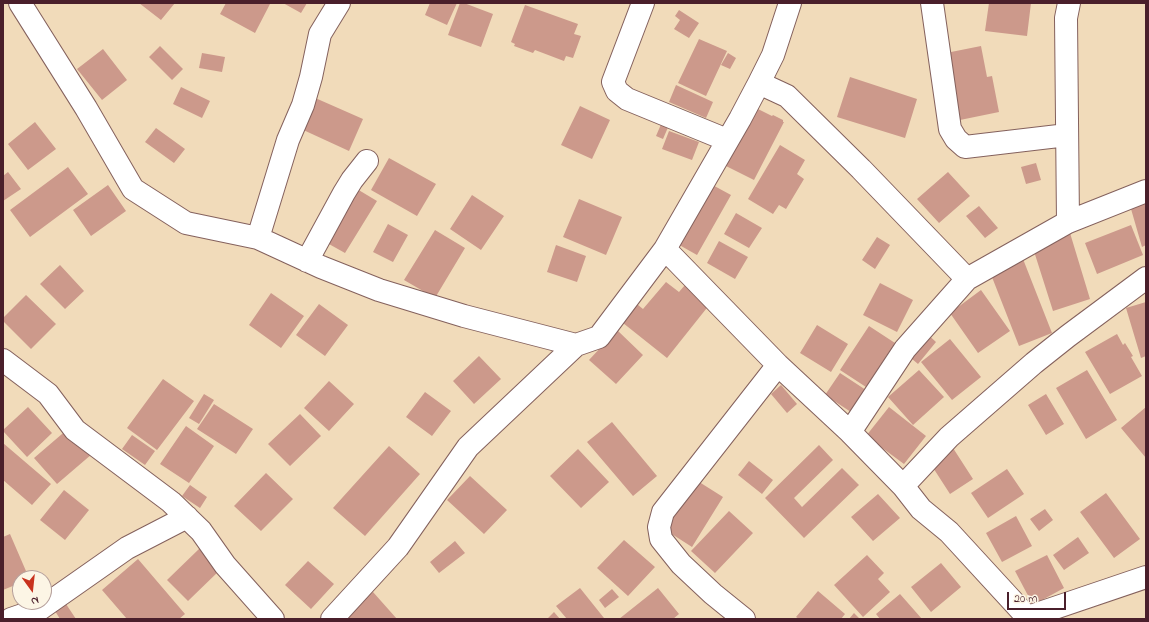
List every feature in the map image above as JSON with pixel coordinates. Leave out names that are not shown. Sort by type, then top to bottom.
[{"type":"street","points":[[20,3],[86,108],[133,189],[186,224],[258,238],[307,261],[379,290],[464,316],[576,345]]},
{"type":"street","points":[[258,238],[288,140],[303,105],[311,77],[320,34],[339,3]]},
{"type":"street","points":[[643,3],[613,82],[617,91],[627,99],[727,140]]},
{"type":"street","points":[[332,619],[398,547],[468,447],[576,345],[599,337],[665,249],[740,119],[759,83],[773,55],[790,3]]},
{"type":"street","points":[[932,3],[950,129],[956,139],[964,147],[1067,135]]},
{"type":"street","points":[[1068,222],[1066,18],[1069,3]]},
{"type":"street","points":[[759,83],[787,96],[861,169],[967,279]]},
{"type":"street","points":[[307,261],[344,192],[368,161]]},
{"type":"street","points":[[850,432],[905,349],[967,279],[1068,222],[1146,191]]},
{"type":"street","points":[[665,249],[778,365],[850,432],[903,486],[921,509],[949,532],[1028,618],[1146,577]]},
{"type":"street","points":[[903,486],[949,436],[1034,363],[1146,278]]},
{"type":"street","points":[[3,360],[48,394],[76,430],[171,502],[187,517],[201,531],[225,565],[272,619]]},
{"type":"street","points":[[744,619],[713,594],[681,564],[661,539],[659,527],[663,512],[778,365]]},
{"type":"street","points":[[11,619],[40,609],[126,548],[187,517]]},
{"type":"building","points":[[139,3],[175,3],[161,20]]},
{"type":"building","points":[[226,3],[270,4],[255,33],[220,14]]},
{"type":"building","points":[[283,3],[307,3],[301,13]]},
{"type":"building","points":[[430,3],[457,3],[447,25],[425,15]]},
{"type":"building","points":[[460,3],[464,3],[493,14],[481,47],[448,35]]},
{"type":"building","points":[[989,3],[1031,3],[1027,36],[985,31]]},
{"type":"building","points":[[525,5],[578,24],[574,34],[581,36],[573,58],[566,56],[564,61],[535,50],[533,53],[514,46],[515,44],[511,42]]},
{"type":"building","points":[[679,10],[699,23],[689,38],[674,29],[680,20],[675,16]]},
{"type":"building","points":[[699,39],[727,51],[706,96],[678,83]]},
{"type":"building","points":[[160,46],[183,69],[172,80],[149,57]]},
{"type":"building","points":[[981,46],[987,77],[992,76],[999,112],[960,120],[946,53]]},
{"type":"building","points":[[103,49],[127,80],[102,100],[77,69]]},
{"type":"building","points":[[202,53],[225,57],[222,72],[199,68]]},
{"type":"building","points":[[728,53],[736,58],[730,69],[721,65]]},
{"type":"building","points":[[850,77],[917,99],[905,138],[837,117]]},
{"type":"building","points":[[676,85],[713,102],[706,118],[669,102]]},
{"type":"building","points":[[181,87],[210,101],[202,118],[173,104]]},
{"type":"building","points":[[313,97],[363,119],[349,151],[299,128]]},
{"type":"building","points":[[580,106],[610,120],[592,159],[561,145]]},
{"type":"building","points":[[754,107],[783,120],[784,122],[754,180],[724,165]]},
{"type":"building","points":[[35,122],[56,149],[28,170],[8,144]]},
{"type":"building","points":[[662,122],[669,125],[663,139],[656,136]]},
{"type":"building","points":[[156,128],[185,149],[174,163],[145,142]]},
{"type":"building","points":[[669,131],[699,142],[692,160],[662,149]]},
{"type":"building","points":[[780,145],[805,160],[797,174],[804,179],[786,209],[779,205],[773,214],[748,199]]},
{"type":"building","points":[[389,158],[436,184],[417,216],[371,190]]},
{"type":"building","points":[[1036,163],[1041,180],[1026,184],[1021,167]]},
{"type":"building","points":[[68,167],[88,194],[30,237],[10,210]]},
{"type":"building","points":[[8,172],[21,189],[3,201],[3,176]]},
{"type":"building","points":[[948,172],[970,196],[939,223],[917,199]]},
{"type":"building","points":[[707,182],[731,195],[697,255],[674,242]]},
{"type":"building","points":[[108,185],[126,211],[91,236],[73,210]]},
{"type":"building","points":[[352,186],[377,201],[345,253],[320,239]]},
{"type":"building","points":[[472,195],[504,216],[481,250],[450,229]]},
{"type":"building","points":[[1146,197],[1146,245],[1142,247],[1129,202]]},
{"type":"building","points":[[579,199],[622,217],[606,255],[563,237]]},
{"type":"building","points":[[979,206],[998,228],[985,238],[966,216]]},
{"type":"building","points":[[736,213],[762,228],[749,248],[724,234]]},
{"type":"building","points":[[388,224],[408,235],[393,262],[373,252]]},
{"type":"building","points":[[1131,225],[1143,255],[1097,274],[1085,243]]},
{"type":"building","points":[[435,230],[465,248],[435,298],[404,280]]},
{"type":"building","points":[[1070,233],[1090,299],[1053,311],[1032,245]]},
{"type":"building","points":[[877,237],[890,245],[875,269],[862,260]]},
{"type":"building","points":[[719,241],[748,257],[735,279],[707,263]]},
{"type":"building","points":[[556,245],[586,256],[577,282],[547,272]]},
{"type":"building","points":[[1023,259],[1052,333],[1019,346],[990,272]]},
{"type":"building","points":[[60,265],[84,291],[65,309],[40,284]]},
{"type":"building","points":[[666,282],[679,292],[685,285],[710,304],[667,358],[618,319],[632,300],[643,309]]},
{"type":"building","points":[[880,283],[913,300],[897,332],[863,315]]},
{"type":"building","points":[[981,290],[1010,331],[978,353],[950,313]]},
{"type":"building","points":[[271,293],[304,316],[281,348],[249,325]]},
{"type":"building","points":[[26,295],[56,324],[31,349],[3,321],[3,318]]},
{"type":"building","points":[[1146,302],[1146,356],[1141,358],[1126,308]]},
{"type":"building","points":[[319,304],[348,325],[325,356],[296,335]]},
{"type":"building","points":[[817,325],[848,344],[831,372],[800,353]]},
{"type":"building","points":[[869,326],[895,343],[866,387],[840,370]]},
{"type":"building","points":[[617,330],[643,355],[616,384],[589,360]]},
{"type":"building","points":[[924,331],[936,342],[918,364],[905,353]]},
{"type":"building","points":[[1117,334],[1123,345],[1125,343],[1133,356],[1131,357],[1142,376],[1110,394],[1085,352]]},
{"type":"building","points":[[950,339],[981,377],[952,400],[921,362]]},
{"type":"building","points":[[479,356],[501,379],[474,404],[453,381]]},
{"type":"building","points":[[919,370],[944,397],[913,425],[888,397]]},
{"type":"building","points":[[1087,370],[1117,420],[1086,439],[1056,388]]},
{"type":"building","points":[[840,373],[869,392],[854,414],[825,395]]},
{"type":"building","points":[[163,379],[194,401],[157,450],[127,428]]},
{"type":"building","points":[[329,381],[354,404],[329,431],[304,408]]},
{"type":"building","points":[[781,385],[797,404],[787,413],[771,394]]},
{"type":"building","points":[[425,392],[451,411],[432,436],[406,417]]},
{"type":"building","points":[[204,394],[214,400],[199,424],[189,418]]},
{"type":"building","points":[[1046,394],[1064,424],[1046,435],[1028,405]]},
{"type":"building","points":[[214,404],[253,429],[236,454],[197,429]]},
{"type":"building","points":[[28,407],[52,433],[27,457],[3,430]]},
{"type":"building","points":[[889,407],[926,436],[904,464],[866,436]]},
{"type":"building","points":[[1146,407],[1146,458],[1121,428]]},
{"type":"building","points":[[300,414],[321,436],[290,466],[268,444]]},
{"type":"building","points":[[612,422],[657,476],[633,496],[587,442]]},
{"type":"building","points":[[186,426],[214,446],[189,483],[160,464]]},
{"type":"building","points":[[69,428],[92,454],[57,484],[34,458]]},
{"type":"building","points":[[132,435],[155,451],[145,465],[122,449]]},
{"type":"building","points":[[3,443],[51,484],[32,505],[3,480]]},
{"type":"building","points":[[819,445],[833,460],[794,498],[802,507],[842,468],[859,485],[804,538],[765,498]]},
{"type":"building","points":[[389,446],[420,474],[365,536],[333,508]]},
{"type":"building","points":[[953,448],[973,479],[950,494],[930,463]]},
{"type":"building","points":[[578,449],[609,482],[581,508],[550,476]]},
{"type":"building","points":[[749,461],[773,480],[762,494],[738,475]]},
{"type":"building","points":[[1007,469],[1024,494],[988,518],[971,493]]},
{"type":"building","points":[[266,473],[293,499],[261,531],[234,506]]},
{"type":"building","points":[[470,476],[507,510],[484,534],[447,500]]},
{"type":"building","points":[[696,480],[723,497],[692,547],[664,529]]},
{"type":"building","points":[[190,485],[207,497],[200,508],[182,496]]},
{"type":"building","points":[[64,490],[89,510],[65,540],[40,520]]},
{"type":"building","points":[[1106,493],[1140,539],[1114,558],[1080,512]]},
{"type":"building","points":[[878,494],[900,518],[873,541],[851,517]]},
{"type":"building","points":[[1045,509],[1053,520],[1039,531],[1030,519]]},
{"type":"building","points":[[729,511],[753,533],[715,573],[691,551]]},
{"type":"building","points":[[1016,516],[1032,546],[1002,562],[986,533]]},
{"type":"building","points":[[10,534],[26,570],[12,570],[12,586],[3,590],[3,537]]},
{"type":"building","points":[[1078,537],[1089,553],[1064,570],[1053,555]]},
{"type":"building","points":[[624,540],[655,567],[628,596],[597,568]]},
{"type":"building","points":[[455,541],[465,553],[439,573],[430,562]]},
{"type":"building","points":[[200,548],[221,569],[188,601],[167,580]]},
{"type":"building","points":[[867,555],[884,573],[878,579],[890,592],[863,617],[834,585]]},
{"type":"building","points":[[1047,555],[1064,588],[1033,605],[1015,571]]},
{"type":"building","points":[[138,559],[185,614],[179,619],[127,619],[102,590]]},
{"type":"building","points":[[308,561],[334,584],[311,609],[285,585]]},
{"type":"building","points":[[941,563],[961,587],[931,612],[911,587]]},
{"type":"building","points":[[580,588],[604,618],[603,619],[567,619],[556,606]]},
{"type":"building","points":[[658,588],[679,614],[673,619],[619,619]]},
{"type":"building","points":[[612,589],[619,597],[605,608],[599,600]]},
{"type":"building","points":[[818,591],[845,614],[841,619],[799,619],[796,617]]},
{"type":"building","points":[[373,592],[397,619],[343,619]]},
{"type":"building","points":[[900,594],[922,619],[880,619],[876,614]]},
{"type":"building","points":[[66,604],[76,619],[60,619],[55,611]]},
{"type":"building","points":[[554,612],[560,619],[547,619]]},
{"type":"building","points":[[854,613],[860,619],[849,619]]}]
